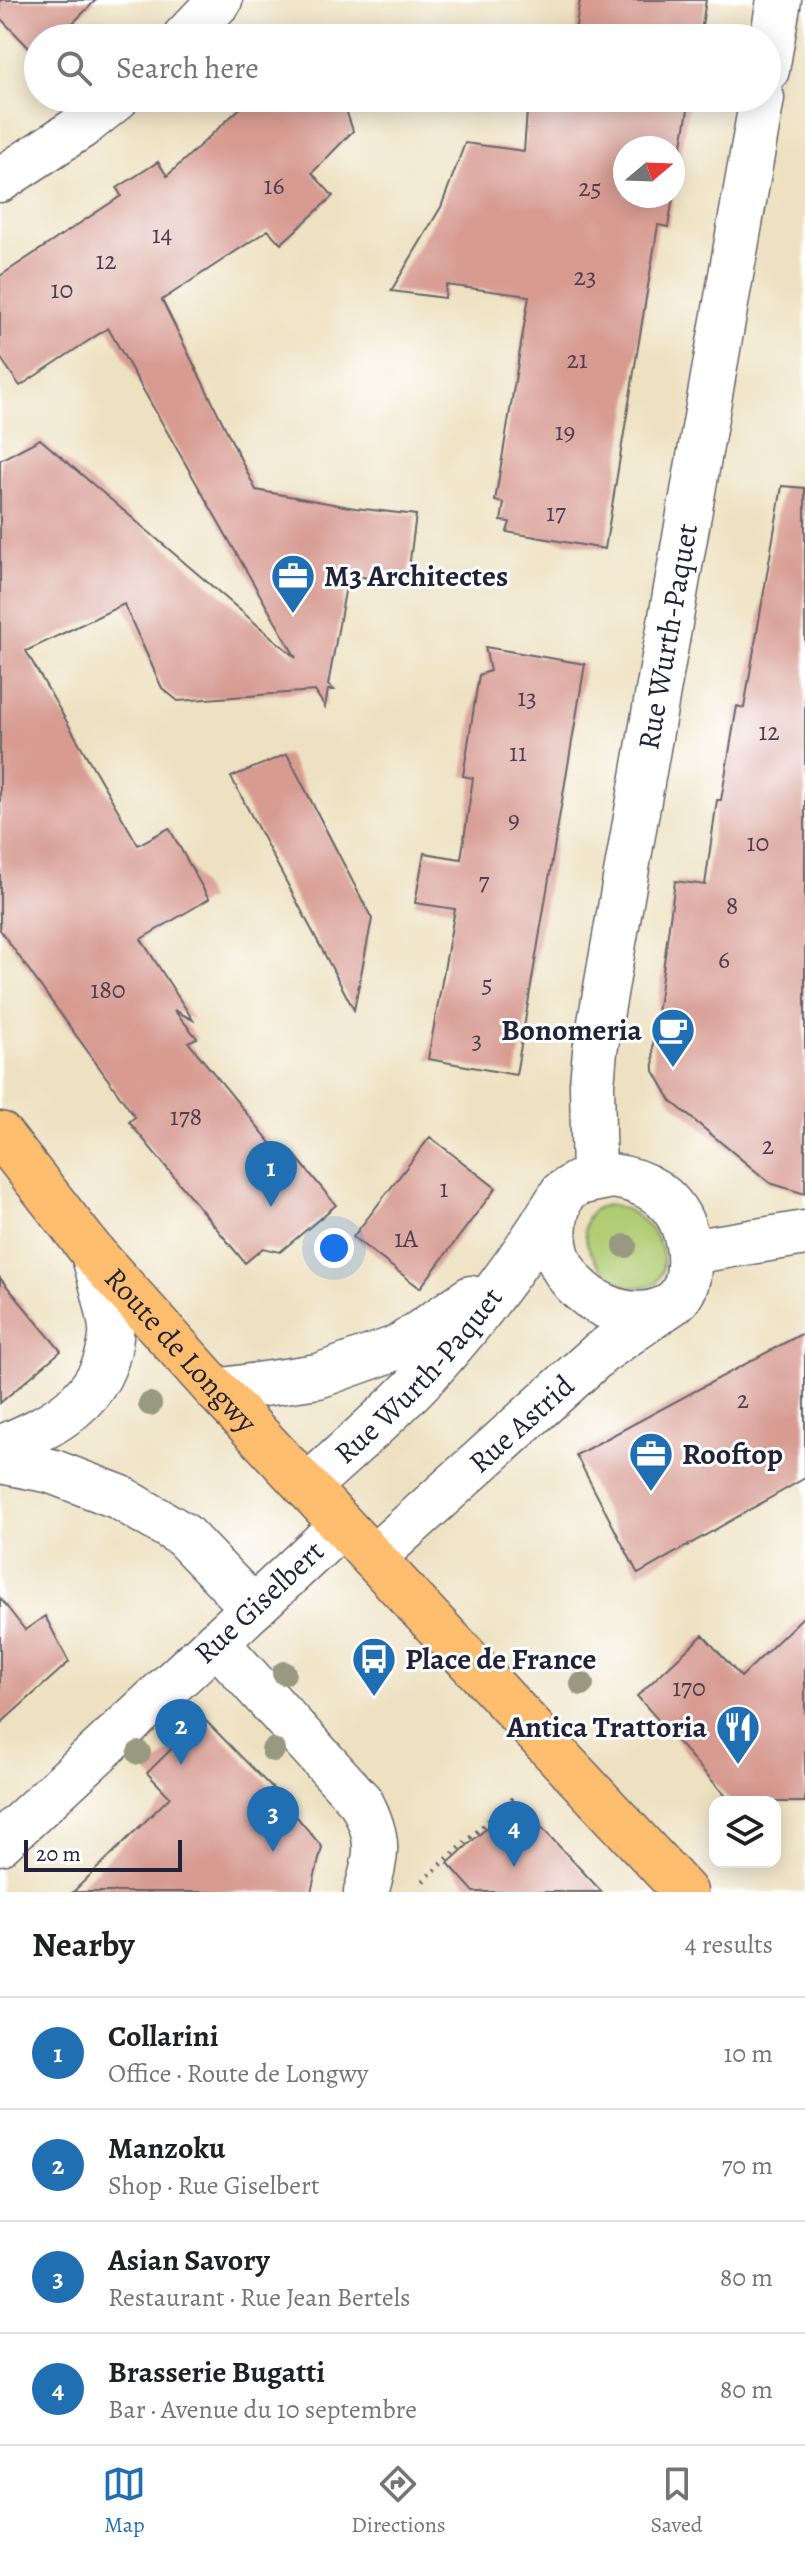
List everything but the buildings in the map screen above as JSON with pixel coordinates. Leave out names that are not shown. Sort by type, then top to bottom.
[{"type":"main road","name":"Route de Longwy","points":[[0,1134],[93,1253],[217,1391],[685,1892]]},
{"type":"street","points":[[197,24],[220,0]]},
{"type":"street","points":[[775,24],[779,0]]},
{"type":"street","points":[[0,180],[100,112]]},
{"type":"street","name":"Rue Wurth-Paquet","points":[[307,1487],[426,1375],[578,1185],[595,1051],[760,112]]},
{"type":"street","points":[[612,1176],[628,1178],[658,1193],[681,1219],[690,1252],[685,1285],[677,1300],[663,1308],[643,1312],[625,1312],[606,1307],[575,1286],[564,1270],[554,1233],[556,1214],[578,1185],[612,1176]]},
{"type":"street","points":[[690,1252],[805,1233]]},
{"type":"street","points":[[0,1448],[48,1428],[80,1402],[101,1374],[112,1335],[93,1253]]},
{"type":"street","name":"Rue Wurth-Paquet","points":[[217,1391],[318,1376],[399,1347],[458,1308],[521,1255]]},
{"type":"street","name":"Rue Astrid","points":[[373,1558],[600,1353],[677,1300]]},
{"type":"street","points":[[0,1461],[51,1471],[119,1497],[183,1535],[253,1608]]},
{"type":"street","name":"Rue Giselbert","points":[[0,1843],[342,1525]]},
{"type":"street","points":[[216,1642],[361,1802],[373,1825],[378,1849],[366,1892]]},
{"type":"path","points":[[421,1882],[517,1795]]},
{"type":"green space","points":[[613,1205],[636,1216],[655,1235],[663,1259],[656,1283],[636,1287],[618,1281],[603,1269],[591,1253],[586,1221],[595,1209]]},
{"type":"place","name":"M3 Architectes","points":[[293,615]]},
{"type":"place","name":"Bonomeria","points":[[673,1069]]},
{"type":"place","name":"Collarini","points":[[271,1207]]},
{"type":"place","name":"Rooftop","points":[[651,1493]]},
{"type":"place","name":"Place de France","points":[[374,1698]]},
{"type":"place","name":"Manzoku","points":[[181,1765]]},
{"type":"place","name":"Antica Trattoria","points":[[738,1766]]},
{"type":"place","name":"Asian Savory","points":[[273,1852]]},
{"type":"place","name":"Brasserie Bugatti","points":[[514,1867]]}]
